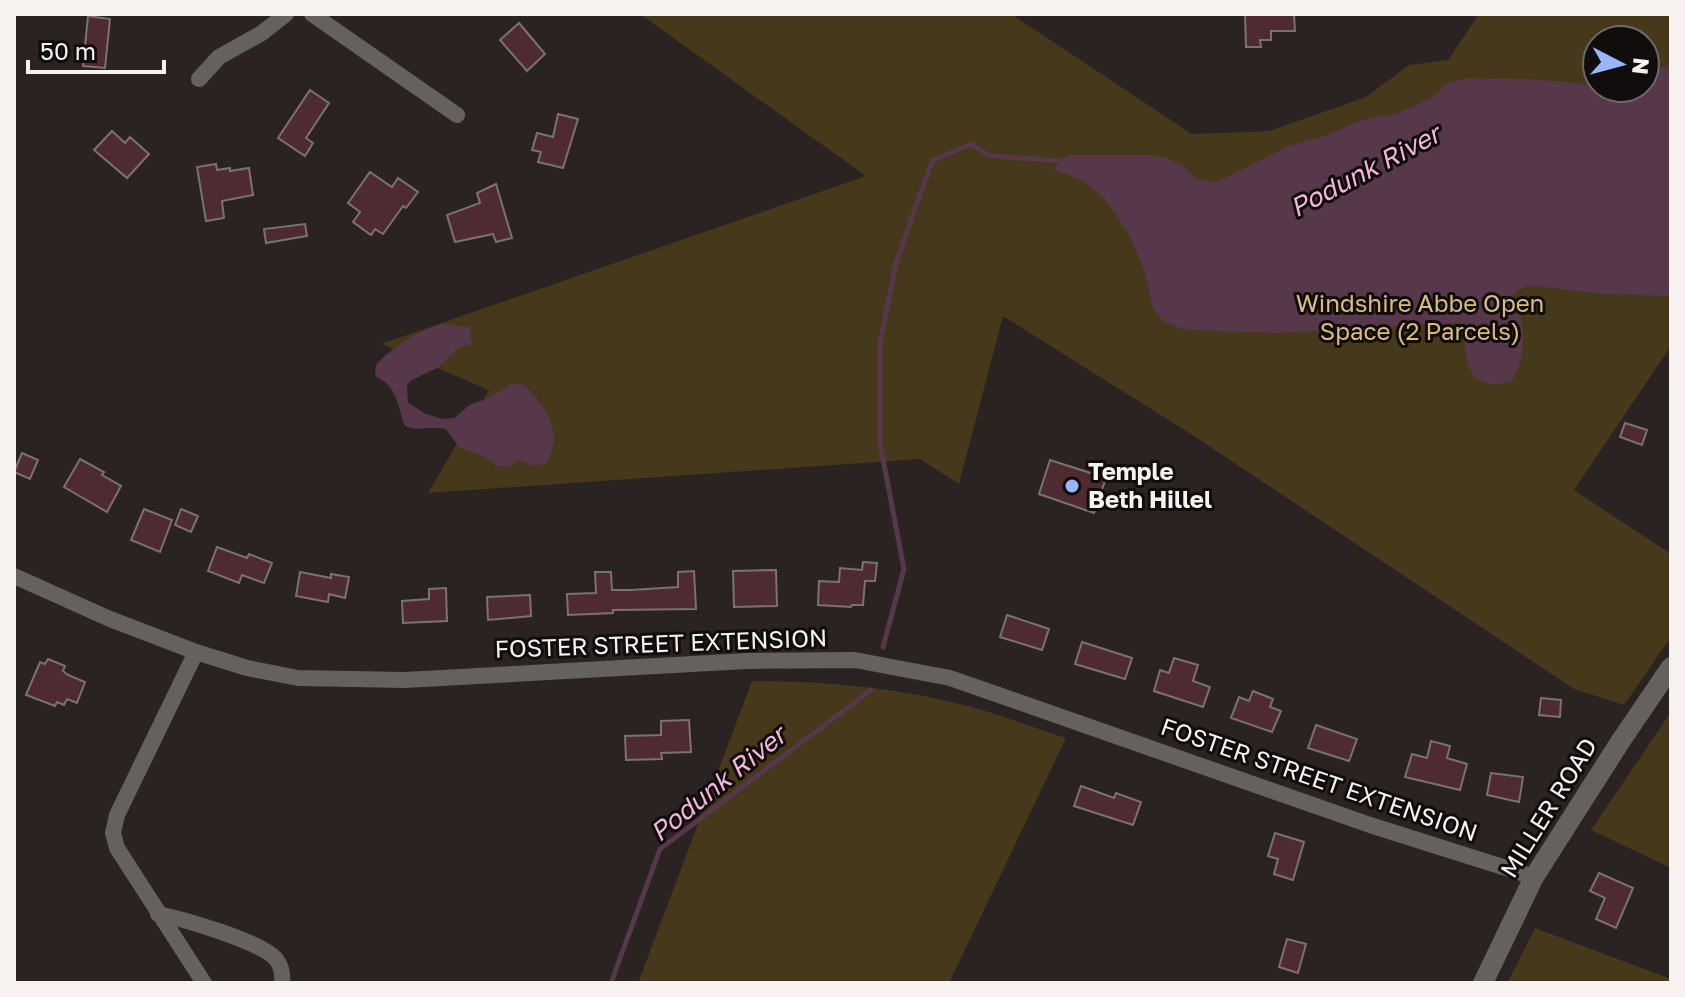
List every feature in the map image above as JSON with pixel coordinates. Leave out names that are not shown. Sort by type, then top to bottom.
[{"type":"street","points":[[199,79],[219,57],[262,33],[286,14]]},
{"type":"street","points":[[312,14],[457,115]]},
{"type":"street","name":"FOSTER STREET EXTENSION","points":[[14,576],[110,619],[196,652],[247,668],[298,678],[405,680],[746,661],[855,660],[950,678],[1370,825],[1534,877]]},
{"type":"street","points":[[196,652],[117,815],[114,829],[117,848],[204,983]]},
{"type":"street","name":"MILLER ROAD","points":[[1483,983],[1534,877],[1671,667]]},
{"type":"street","points":[[158,914],[181,919],[267,952],[283,973],[282,983]]},
{"type":"green space","name":"Windshire Abbe Open Space (2 Parcels)","points":[[640,14],[1011,14],[1192,134],[1269,131],[1366,97],[1409,65],[1448,60],[1479,14],[1671,14],[1671,346],[1574,490],[1671,554],[1671,637],[1624,705],[1574,689],[1194,436],[1003,316],[959,484],[920,459],[428,493],[489,390],[381,344],[866,176]]},
{"type":"green space","points":[[752,681],[808,682],[891,690],[972,707],[1066,738],[949,983],[638,983]]},
{"type":"green space","points":[[1671,712],[1671,868],[1591,830]]},
{"type":"green space","points":[[1535,928],[1671,979],[1671,983],[1507,983]]},
{"type":"water","points":[[1671,65],[1671,296],[1603,294],[1528,285],[1513,294],[1522,327],[1521,360],[1512,381],[1496,384],[1484,383],[1470,370],[1462,323],[1277,333],[1184,330],[1164,322],[1153,308],[1144,270],[1129,234],[1106,200],[1083,181],[1053,169],[1068,155],[1148,155],[1167,158],[1184,167],[1198,180],[1218,182],[1289,146],[1325,136],[1362,120],[1399,113],[1434,96],[1448,83],[1466,78],[1581,84],[1581,104],[1661,104],[1661,68]]},
{"type":"water","points":[[442,324],[470,327],[472,344],[458,348],[437,368],[410,381],[407,386],[408,403],[426,414],[443,419],[454,418],[471,404],[487,399],[511,384],[522,383],[545,410],[553,430],[554,442],[545,464],[534,466],[518,460],[508,467],[496,466],[487,458],[459,447],[446,429],[405,426],[392,391],[375,376],[376,365],[407,340]]},
{"type":"building","points":[[1245,14],[1294,14],[1295,31],[1271,31],[1271,40],[1260,40],[1261,47],[1246,47]]},
{"type":"building","points":[[88,16],[110,19],[105,68],[83,66]]},
{"type":"building","points":[[519,23],[545,54],[527,71],[500,40]]},
{"type":"building","points":[[310,90],[329,103],[306,138],[313,143],[305,156],[278,138]]},
{"type":"building","points":[[558,114],[578,119],[563,168],[538,162],[541,152],[532,150],[537,133],[553,137]]},
{"type":"building","points":[[112,131],[125,143],[130,137],[149,154],[127,178],[94,150]]},
{"type":"building","points":[[216,164],[217,170],[249,168],[253,195],[222,201],[224,218],[206,221],[197,167]]},
{"type":"building","points":[[370,172],[392,187],[398,178],[418,192],[406,208],[403,206],[383,234],[375,229],[371,235],[353,222],[360,212],[348,203]]},
{"type":"building","points":[[496,184],[512,238],[496,242],[493,234],[455,242],[447,215],[480,203],[477,193]]},
{"type":"building","points":[[305,224],[307,236],[266,243],[264,229]]},
{"type":"building","points":[[1625,423],[1647,430],[1642,445],[1620,437]]},
{"type":"building","points":[[22,453],[38,460],[30,479],[14,472]]},
{"type":"building","points":[[80,459],[121,486],[107,512],[64,487]]},
{"type":"building","name":"Temple Beth Hillel","points":[[1050,460],[1106,478],[1094,513],[1039,494]]},
{"type":"building","points":[[144,509],[172,520],[160,552],[131,540]]},
{"type":"building","points":[[181,509],[198,516],[191,532],[175,525]]},
{"type":"building","points":[[217,547],[272,563],[264,583],[242,575],[239,583],[208,571]]},
{"type":"building","points":[[863,562],[877,563],[875,581],[865,581],[863,605],[818,605],[819,581],[839,582],[840,568],[862,570]]},
{"type":"building","points":[[776,570],[777,606],[734,607],[733,571]]},
{"type":"building","points":[[694,571],[696,609],[613,610],[613,613],[568,615],[567,594],[596,593],[595,572],[611,572],[612,590],[631,590],[678,587],[678,572]]},
{"type":"building","points":[[300,572],[331,578],[331,574],[349,577],[345,598],[329,594],[328,602],[296,596]]},
{"type":"building","points":[[446,588],[447,621],[403,623],[402,601],[429,599],[429,589]]},
{"type":"building","points":[[530,595],[531,616],[488,620],[487,597]]},
{"type":"building","points":[[1007,615],[1049,629],[1042,650],[1000,637]]},
{"type":"building","points":[[1082,642],[1132,658],[1125,679],[1075,664]]},
{"type":"building","points":[[1174,658],[1198,665],[1193,681],[1210,687],[1203,707],[1154,691],[1160,670],[1169,673]]},
{"type":"building","points":[[48,659],[65,666],[63,671],[68,675],[85,682],[77,703],[67,699],[64,705],[57,702],[55,706],[26,695],[40,662],[45,664]]},
{"type":"building","points":[[1253,691],[1273,699],[1270,707],[1281,711],[1272,732],[1231,718],[1239,697],[1249,701]]},
{"type":"building","points":[[1541,698],[1561,700],[1560,717],[1539,715]]},
{"type":"building","points":[[689,720],[691,752],[661,753],[662,759],[626,760],[625,736],[661,735],[661,721]]},
{"type":"building","points":[[1316,725],[1357,739],[1349,761],[1308,748]]},
{"type":"building","points":[[1431,741],[1450,746],[1447,758],[1467,764],[1460,790],[1405,777],[1412,754],[1427,758]]},
{"type":"building","points":[[1491,773],[1523,777],[1519,802],[1487,795]]},
{"type":"building","points":[[1081,786],[1114,798],[1116,793],[1141,802],[1133,825],[1074,806]]},
{"type":"building","points":[[1275,833],[1304,842],[1293,880],[1274,874],[1278,859],[1268,856]]},
{"type":"building","points":[[1599,873],[1633,888],[1616,928],[1596,919],[1605,898],[1590,891]]},
{"type":"building","points":[[1287,939],[1306,944],[1298,973],[1279,967]]},
{"type":"waterway","name":"Podunk River","points":[[883,647],[904,569],[880,443],[880,343],[896,263],[932,161],[971,144],[990,156],[1065,161]]},
{"type":"waterway","name":"Podunk River","points":[[611,983],[660,849],[871,690]]},
{"type":"place","name":"Temple Beth Hillel","points":[[1072,486]]}]
